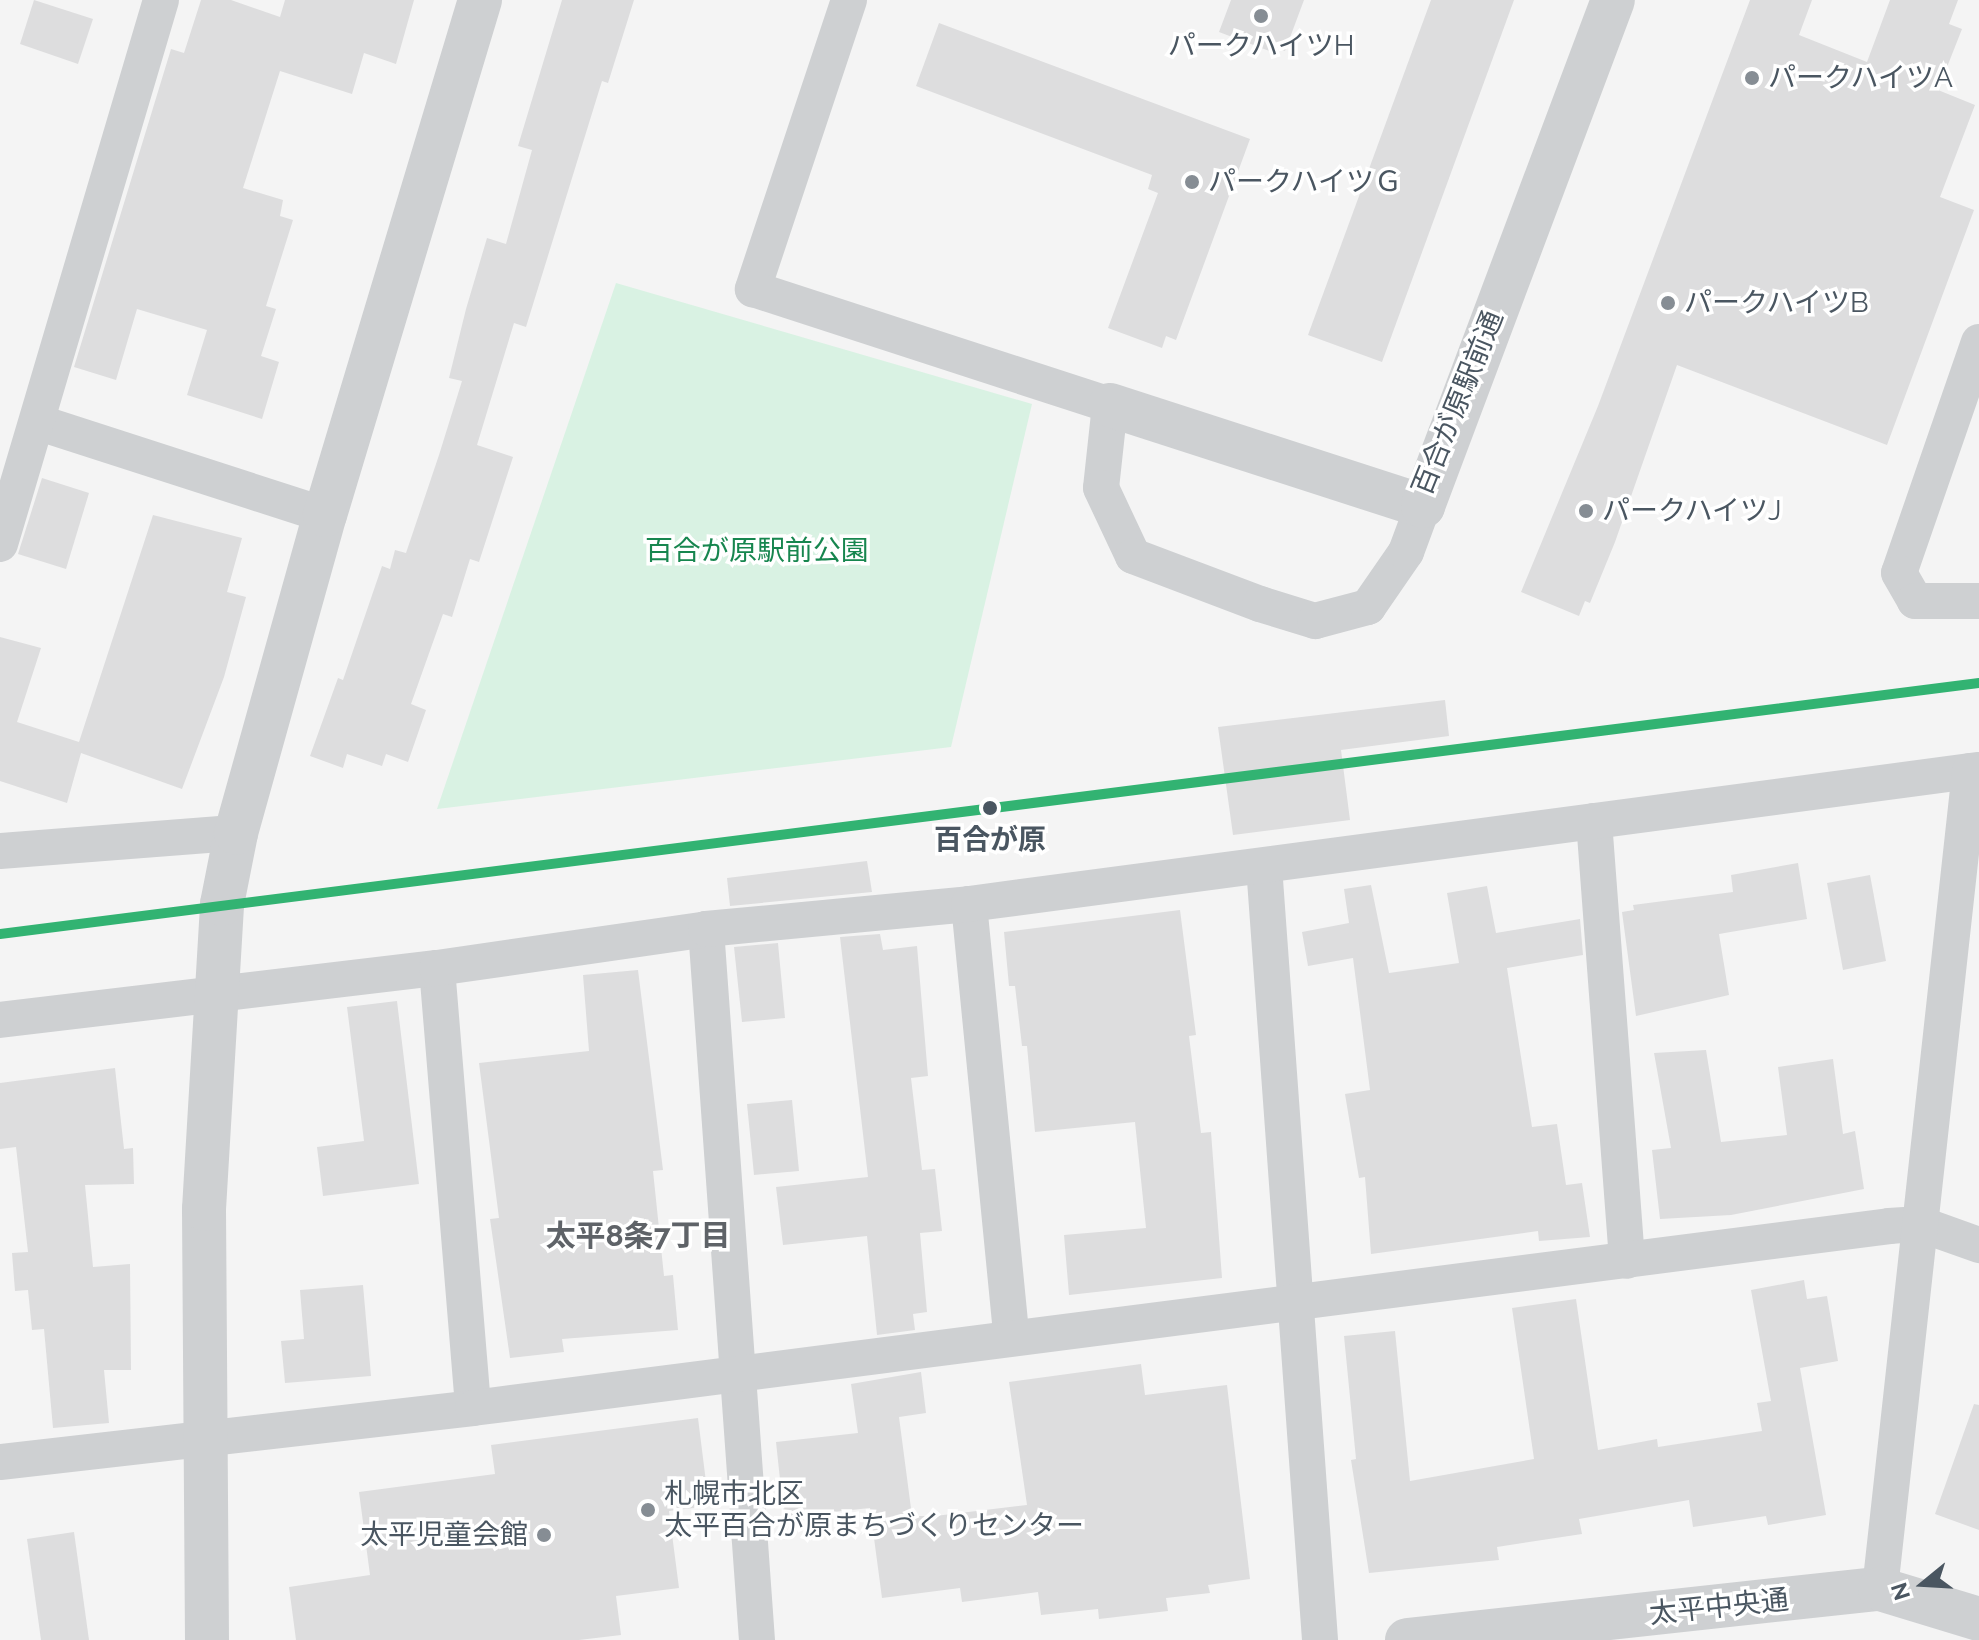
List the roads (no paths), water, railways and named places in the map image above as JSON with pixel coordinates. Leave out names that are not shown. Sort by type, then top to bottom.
[{"type":"street","points":[[0,544],[161,0]]},
{"type":"street","points":[[207,1640],[204,1209],[222,904],[236,833],[325,515],[480,0]]},
{"type":"street","points":[[849,0],[753,289],[1110,405],[1101,488],[1133,556],[1260,604],[1315,621],[1368,607],[1406,552],[1423,506]]},
{"type":"street","name":"百合が原駅前通","points":[[1110,405],[1423,506],[1613,0]]},
{"type":"street","points":[[1979,342],[1899,573],[1915,601],[1979,601]]},
{"type":"street","points":[[37,422],[325,515]]},
{"type":"street","points":[[0,1020],[437,968],[706,929],[969,904],[1975,771],[1880,1589]]},
{"type":"street","points":[[1594,821],[1627,1261]]},
{"type":"street","points":[[0,851],[236,833]]},
{"type":"street","points":[[1264,866],[1299,1302],[1320,1640]]},
{"type":"street","points":[[969,904],[1011,1336]]},
{"type":"street","points":[[706,929],[757,1640]]},
{"type":"street","points":[[437,968],[473,1408]]},
{"type":"street","points":[[0,1462],[473,1408],[1011,1336],[1920,1224],[1979,1245]]},
{"type":"street","name":"太平中央通","points":[[1407,1640],[1880,1589],[1979,1619]]},
{"type":"place","name":"パークハイツH","points":[[1261,16]]},
{"type":"place","name":"パークハイツA","points":[[1752,78]]},
{"type":"place","name":"パークハイツＧ","points":[[1192,182]]},
{"type":"place","name":"パークハイツB","points":[[1668,303]]},
{"type":"place","name":"パークハイツJ","points":[[1586,511]]},
{"type":"place","name":"百合が原","points":[[990,808]]},
{"type":"place","name":"札幌市北区 太平百合が原まちづくりセンター","points":[[648,1510]]},
{"type":"place","name":"太平児童会館","points":[[544,1535]]},
{"type":"district","name":"太平8条7丁目","points":[[638,1236]]},
{"type":"park label","name":"百合が原駅前公園","points":[[757,551]]}]
